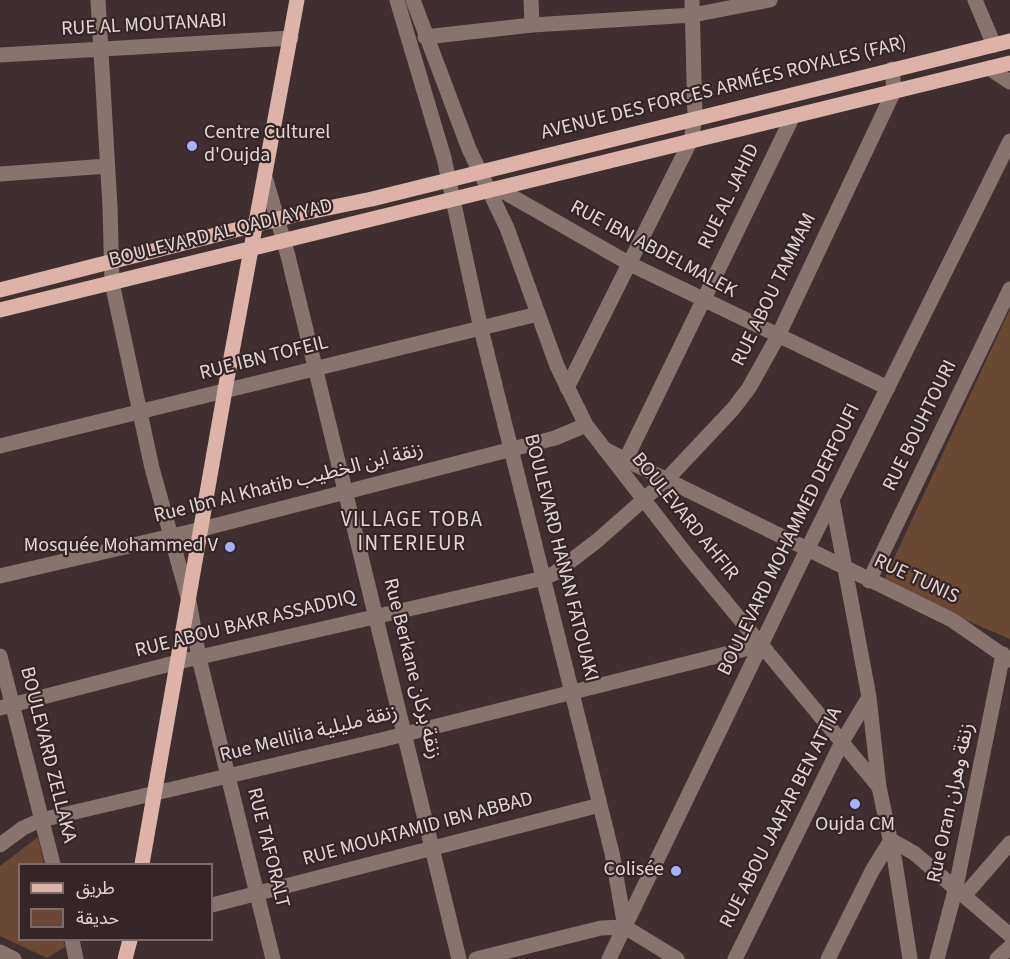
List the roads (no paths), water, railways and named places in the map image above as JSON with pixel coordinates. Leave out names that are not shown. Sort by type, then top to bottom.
[{"type":"main road","points":[[142,863],[225,390],[266,180],[297,0]]},
{"type":"main road","name":"AVENUE DES FORCES ARMÉES ROYALES (FAR)","points":[[449,179],[1010,41]]},
{"type":"main road","points":[[453,199],[1010,63]]},
{"type":"main road","name":"BOULEVARD AL QADI AYYAD","points":[[0,290],[112,260],[449,179]]},
{"type":"main road","name":"BOULEVARD AL QADI AYYAD","points":[[0,310],[453,199]]},
{"type":"main road","points":[[125,959],[130,941]]},
{"type":"street","name":"RUE TAFORALT","points":[[98,0],[112,283],[140,412],[189,602],[199,658],[273,959]]},
{"type":"street","name":"BOULEVARD HANAN FATOUAKI","points":[[397,0],[449,179],[481,329],[612,853],[625,927]]},
{"type":"street","name":"BOULEVARD AHFIR","points":[[413,0],[425,37],[479,170],[494,190],[567,388],[586,425],[761,645],[879,787],[891,840],[910,959]]},
{"type":"street","points":[[531,0],[532,25]]},
{"type":"street","points":[[425,37],[770,0]]},
{"type":"street","points":[[975,0],[994,45]]},
{"type":"street","points":[[567,388],[691,140],[695,118],[692,7]]},
{"type":"street","name":"RUE AL MOUTANABI","points":[[0,55],[291,38]]},
{"type":"street","points":[[989,68],[1010,82]]},
{"type":"street","points":[[892,69],[894,91]]},
{"type":"street","name":"RUE ABOU TAMMAM","points":[[644,500],[669,478],[744,395],[778,336],[894,91]]},
{"type":"street","name":"RUE AL JAHID","points":[[626,459],[793,116]]},
{"type":"street","name":"BOULEVARD MOHAMMED DERFOUFI","points":[[609,959],[832,499],[1010,141]]},
{"type":"street","points":[[0,174],[107,166]]},
{"type":"street","name":"Rue Berkane زنقة بركان","points":[[266,180],[377,615],[459,959]]},
{"type":"street","name":"RUE IBN ABDELMALEK","points":[[494,190],[703,301],[888,388]]},
{"type":"street","name":"RUE BOUHTOURI","points":[[869,581],[1010,289]]},
{"type":"street","name":"RUE IBN TOFEIL","points":[[0,446],[538,314]]},
{"type":"street","name":"Rue Ibn Al Khatib زنقة ابن الخطيب","points":[[0,576],[202,529],[555,438],[586,425]]},
{"type":"street","name":"RUE TUNIS","points":[[602,448],[669,478],[807,550],[952,620],[1007,657]]},
{"type":"street","points":[[832,499],[869,697],[879,787]]},
{"type":"street","name":"RUE ABOU BAKR ASSADDIQ","points":[[5,706],[178,662],[544,578],[555,573],[598,540],[644,500]]},
{"type":"street","name":"Rue Mellilia زنقة مليلية","points":[[0,845],[23,828],[41,820],[405,734],[761,645]]},
{"type":"street","name":"BOULEVARD ZELLAKA","points":[[0,656],[5,706],[53,863]]},
{"type":"street","name":"Rue Oran زنقة وهران","points":[[937,959],[960,892],[1007,657]]},
{"type":"street","name":"RUE ABOU JAAFAR BEN ATTIA","points":[[735,959],[842,742],[869,697]]},
{"type":"street","name":"RUE MOUATAMID IBN ABBAD","points":[[213,905],[600,805]]},
{"type":"street","points":[[828,959],[872,871],[891,840],[914,853],[1010,935]]},
{"type":"street","points":[[960,892],[1010,843]]},
{"type":"street","points":[[476,959],[601,928],[625,927],[677,959]]},
{"type":"street","points":[[72,941],[76,959]]},
{"type":"street","points":[[997,959],[1010,947]]},
{"type":"street","points":[[0,952],[15,959]]},
{"type":"place","name":"Centre Culturel d'Oujda","points":[[192,146]]},
{"type":"place","name":"Mosquée Mohammed V","points":[[230,547]]},
{"type":"place","name":"Oujda CM","points":[[855,804]]},
{"type":"place","name":"Colisée","points":[[676,871]]},
{"type":"district","name":"VILLAGE TOBA INTERIEUR","points":[[412,533]]}]
